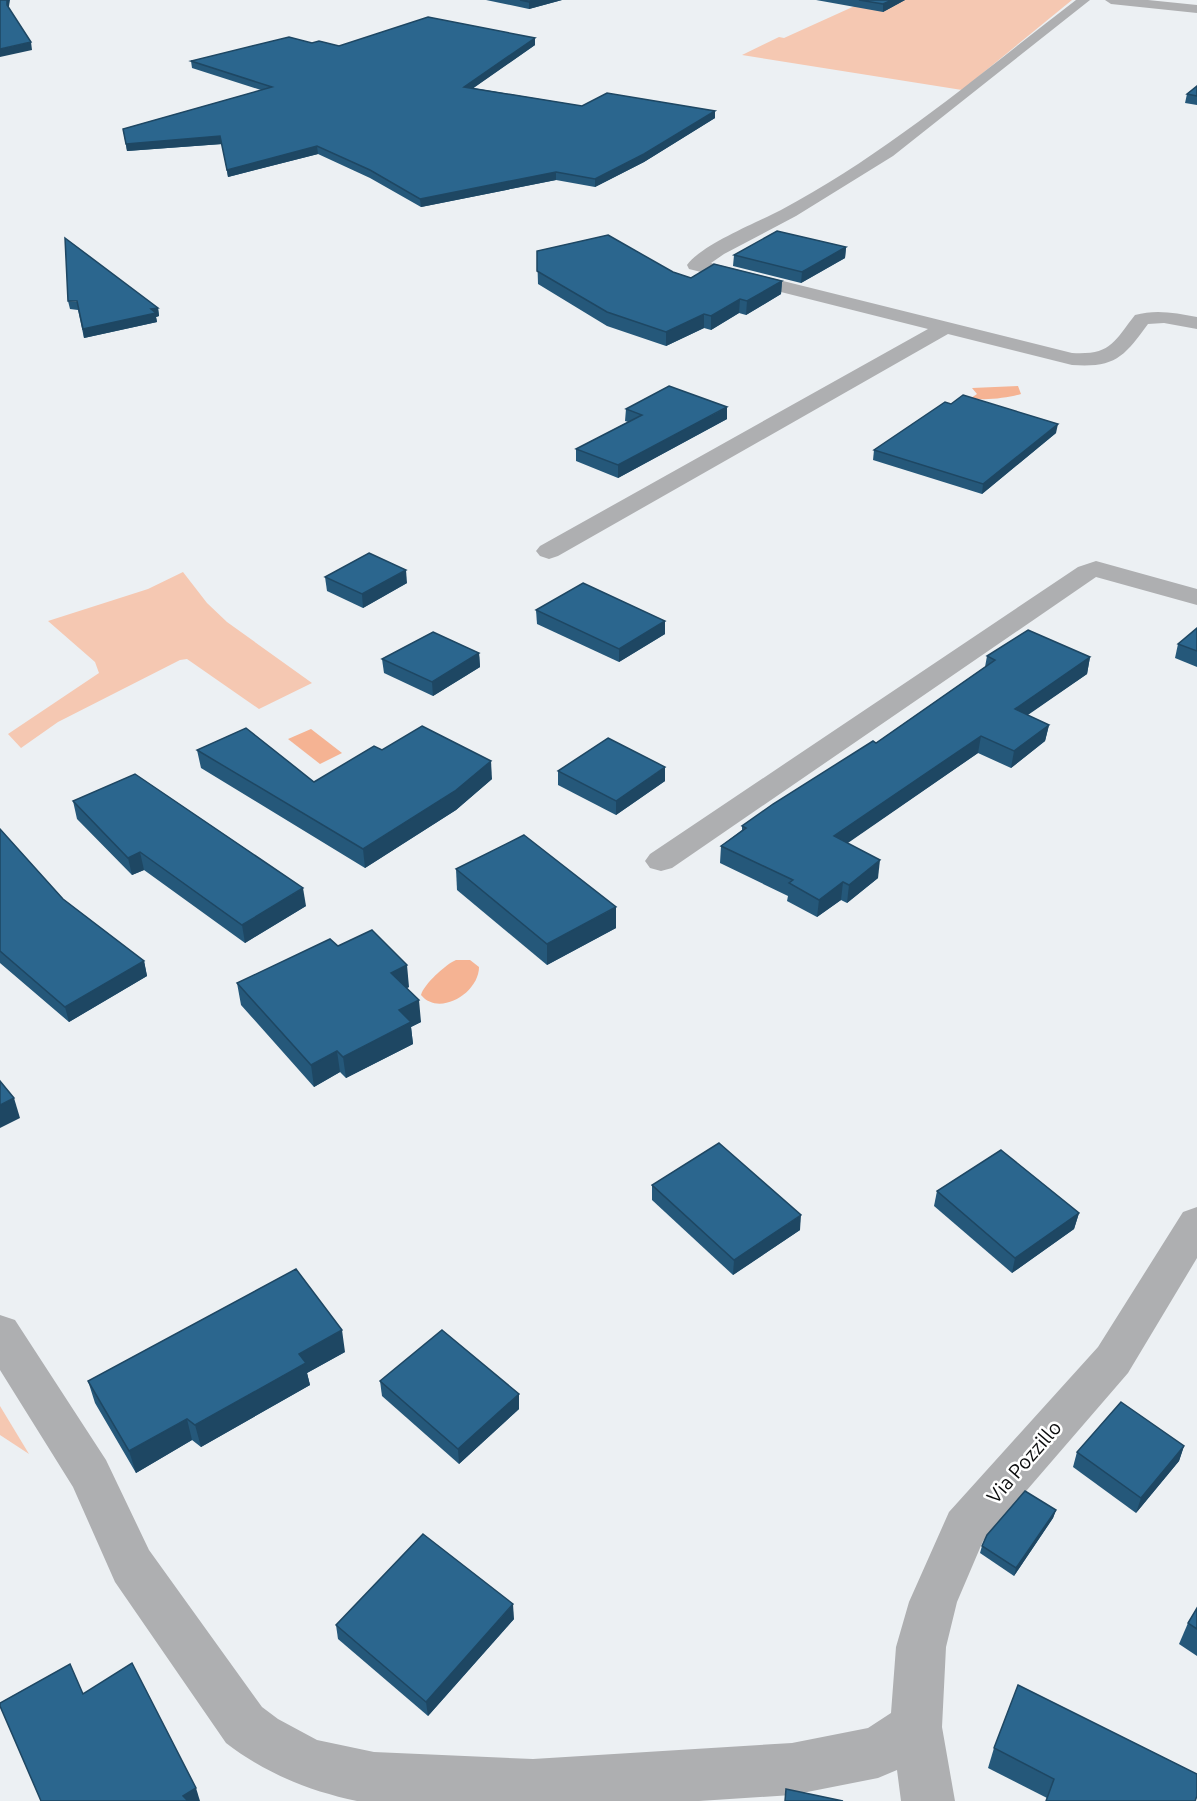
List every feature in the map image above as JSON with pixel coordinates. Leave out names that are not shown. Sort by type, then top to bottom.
[{"type":"street","points":[[1084,0],[887,153],[790,212],[717,249],[696,265],[1072,359],[1093,361],[1106,359],[1115,353],[1142,320],[1164,317],[1197,323]]},
{"type":"street","points":[[1111,0],[1197,9]]},
{"type":"street","points":[[549,551],[944,327]]},
{"type":"street","points":[[661,861],[1087,572],[1096,569],[1105,570],[1197,597]]},
{"type":"street","name":"Via Pozzillo","points":[[928,1801],[916,1727],[921,1647],[933,1602],[966,1527],[1113,1360],[1197,1223]]},
{"type":"street","points":[[0,1333],[90,1474],[132,1566],[244,1725],[260,1737],[308,1763],[374,1778],[533,1785],[792,1769],[878,1752],[916,1727]]},
{"type":"shaded area","points":[[868,0],[1072,0],[962,90],[742,55]]},
{"type":"shaded area","points":[[1018,386],[1021,394],[1003,398],[971,398],[977,394],[972,388]]},
{"type":"shaded area","points":[[183,572],[207,603],[227,622],[312,683],[259,709],[187,659],[180,660],[58,722],[21,748],[8,734],[99,673],[95,662],[48,621],[148,589]]},
{"type":"shaded area","points":[[311,729],[342,753],[320,764],[288,739]]},
{"type":"shaded area","points":[[456,960],[470,960],[479,967],[477,977],[465,993],[457,999],[438,1004],[421,995],[436,975]]},
{"type":"shaded area","points":[[0,1406],[29,1454],[0,1435]]},
{"type":"building","points":[[0,0],[7,0],[7,5],[31,42],[0,49]]},
{"type":"building","points":[[859,0],[892,0],[883,4]]},
{"type":"building","points":[[428,17],[535,38],[464,87],[582,106],[607,93],[715,111],[644,154],[595,179],[556,172],[420,199],[370,170],[317,146],[227,170],[220,136],[126,144],[123,129],[272,87],[191,61],[289,37],[312,43],[319,41],[339,46]]},
{"type":"building","points":[[1197,86],[1197,96],[1187,94]]},
{"type":"building","points":[[777,231],[846,247],[802,272],[734,255]]},
{"type":"building","points":[[608,235],[673,272],[691,278],[714,264],[782,281],[747,301],[740,299],[711,316],[704,314],[666,332],[607,312],[537,271],[537,251]]},
{"type":"building","points":[[65,238],[158,308],[151,309],[156,313],[83,329],[77,301],[68,301]]},
{"type":"building","points":[[669,386],[727,407],[618,465],[576,449],[642,415],[626,409]]},
{"type":"building","points":[[963,395],[1058,424],[983,484],[874,450],[945,402],[951,404]]},
{"type":"building","points":[[369,553],[406,570],[362,594],[325,577]]},
{"type":"building","points":[[583,583],[665,621],[619,649],[536,610]]},
{"type":"building","points":[[1197,628],[1197,651],[1178,644]]},
{"type":"building","points":[[1028,630],[1090,657],[1015,709],[1049,725],[1014,751],[981,736],[834,836],[880,860],[849,885],[843,882],[819,900],[789,883],[793,880],[721,846],[746,828],[742,826],[773,804],[873,741],[876,743],[995,660],[987,656]]},
{"type":"building","points":[[433,632],[479,653],[432,682],[382,659]]},
{"type":"building","points":[[422,726],[491,761],[455,791],[363,849],[197,750],[246,728],[314,782],[374,746],[382,750]]},
{"type":"building","points":[[608,738],[665,767],[616,801],[558,771]]},
{"type":"building","points":[[135,774],[303,888],[242,925],[140,852],[128,858],[73,801]]},
{"type":"building","points":[[0,829],[63,899],[144,961],[65,1007],[0,951]]},
{"type":"building","points":[[524,835],[616,907],[547,944],[456,869]]},
{"type":"building","points":[[372,930],[407,965],[391,973],[419,1000],[399,1010],[411,1022],[343,1057],[337,1051],[311,1065],[237,983],[330,939],[338,946]]},
{"type":"building","points":[[0,1081],[14,1098],[0,1105]]},
{"type":"building","points":[[719,1143],[801,1215],[734,1260],[652,1185]]},
{"type":"building","points":[[1001,1150],[1079,1213],[1015,1258],[937,1191]]},
{"type":"building","points":[[296,1269],[342,1330],[299,1354],[306,1363],[195,1425],[187,1419],[129,1451],[88,1381]]},
{"type":"building","points":[[442,1330],[519,1394],[458,1449],[380,1381]]},
{"type":"building","points":[[1121,1402],[1184,1446],[1141,1498],[1077,1452]]},
{"type":"building","points":[[1025,1491],[1056,1510],[1016,1568],[982,1546],[987,1535]]},
{"type":"building","points":[[423,1534],[513,1604],[426,1702],[336,1625]]},
{"type":"building","points":[[1197,1608],[1197,1629],[1188,1623]]},
{"type":"building","points":[[132,1663],[196,1788],[183,1796],[188,1801],[41,1801],[0,1703],[70,1664],[83,1694]]},
{"type":"building","points":[[1018,1685],[1197,1774],[1195,1801],[1046,1801],[1054,1779],[994,1748]]},
{"type":"building","points":[[786,1789],[843,1801],[785,1801]]}]
